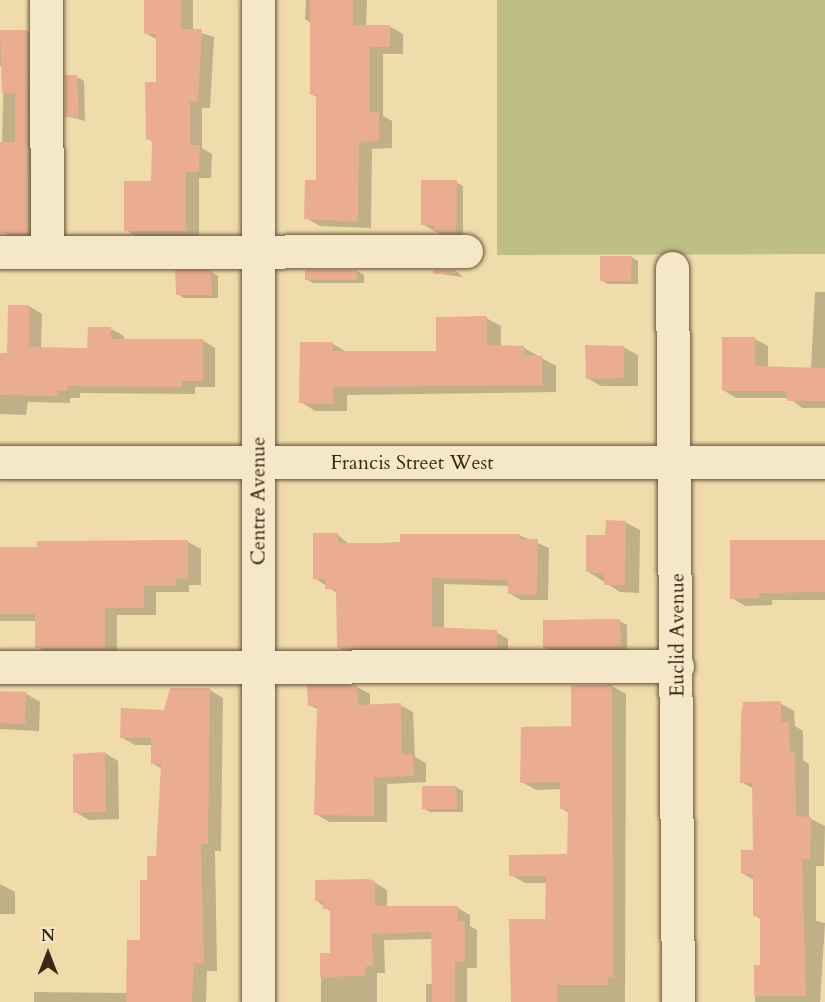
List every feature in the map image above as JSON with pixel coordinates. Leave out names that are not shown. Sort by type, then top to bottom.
[{"type":"street","points":[[46,0],[47,252]]},
{"type":"street","name":"Centre Avenue","points":[[258,0],[258,1002]]},
{"type":"street","points":[[0,252],[466,251]]},
{"type":"street","name":"Euclid Avenue","points":[[672,268],[676,462],[678,1002]]},
{"type":"street","name":"Francis Street West","points":[[0,462],[825,462]]},
{"type":"street","points":[[0,667],[677,666]]},
{"type":"green space","points":[[497,0],[825,0],[825,254],[497,255]]},
{"type":"building","points":[[144,0],[181,0],[181,29],[202,29],[198,102],[190,102],[190,145],[200,145],[199,172],[186,172],[186,231],[124,231],[124,181],[151,181],[152,140],[146,140],[145,82],[156,82],[156,34],[144,34]]},
{"type":"building","points":[[310,0],[353,0],[353,25],[390,25],[390,47],[370,47],[370,112],[379,112],[379,141],[359,142],[358,222],[304,219],[305,180],[316,180],[316,95],[310,95]]},
{"type":"building","points":[[0,30],[27,30],[28,233],[0,233],[0,142],[15,142],[15,93],[2,93]]},
{"type":"building","points":[[65,75],[77,75],[79,118],[65,117]]},
{"type":"building","points":[[421,180],[457,180],[456,232],[434,232],[434,226],[421,225]]},
{"type":"building","points":[[600,256],[632,256],[631,281],[600,281]]},
{"type":"building","points":[[175,270],[211,270],[212,295],[176,295]]},
{"type":"building","points":[[305,270],[357,270],[357,280],[305,280]]},
{"type":"building","points":[[433,270],[456,270],[456,274],[433,274]]},
{"type":"building","points":[[8,305],[29,305],[29,347],[87,348],[88,327],[111,327],[111,339],[203,339],[203,381],[182,381],[182,387],[67,386],[67,391],[57,391],[57,396],[0,395],[0,353],[7,353]]},
{"type":"building","points":[[487,316],[487,345],[524,346],[524,355],[542,356],[542,385],[333,387],[333,404],[299,403],[300,342],[333,342],[333,351],[436,351],[436,317]]},
{"type":"building","points":[[722,337],[755,337],[755,366],[825,368],[825,401],[787,401],[787,391],[722,391]]},
{"type":"building","points":[[585,345],[624,346],[624,378],[586,379]]},
{"type":"building","points":[[606,520],[626,521],[625,585],[604,585],[604,573],[586,572],[586,535],[605,535]]},
{"type":"building","points":[[313,533],[338,533],[338,543],[400,543],[400,534],[520,534],[520,539],[538,539],[537,595],[508,594],[508,580],[432,578],[432,627],[497,630],[497,648],[337,648],[336,589],[325,589],[325,579],[313,579]]},
{"type":"building","points":[[188,540],[188,579],[176,578],[176,586],[144,586],[144,608],[105,608],[105,648],[35,648],[35,614],[0,614],[0,547],[37,547],[37,541]]},
{"type":"building","points":[[730,540],[825,540],[825,592],[759,593],[759,598],[730,599]]},
{"type":"building","points":[[620,619],[621,647],[543,647],[543,620]]},
{"type":"building","points":[[307,685],[357,685],[358,705],[401,703],[402,754],[413,754],[414,776],[374,777],[374,816],[314,815],[317,706],[308,706]]},
{"type":"building","points":[[571,685],[612,685],[613,977],[608,977],[608,985],[557,985],[557,1002],[511,1002],[509,919],[545,919],[546,876],[509,876],[509,855],[567,854],[568,809],[560,809],[560,782],[520,783],[521,727],[571,726]]},
{"type":"building","points":[[170,688],[210,688],[208,844],[201,844],[204,963],[194,963],[192,1002],[126,1002],[127,940],[140,940],[140,880],[147,880],[147,856],[156,856],[161,764],[151,764],[151,738],[120,738],[121,708],[164,710]]},
{"type":"building","points":[[0,691],[26,692],[25,724],[0,723]]},
{"type":"building","points":[[781,701],[781,722],[789,721],[790,753],[795,753],[796,816],[811,817],[810,859],[802,859],[806,996],[754,996],[754,965],[760,965],[760,916],[753,916],[753,874],[741,874],[741,850],[753,850],[752,783],[740,783],[741,717],[743,702]]},
{"type":"building","points":[[105,752],[106,812],[73,813],[73,754]]},
{"type":"building","points":[[422,786],[456,786],[457,809],[422,809]]},
{"type":"building","points":[[368,879],[375,881],[375,906],[458,906],[458,921],[465,921],[465,962],[455,962],[455,1002],[432,1002],[431,932],[372,934],[373,966],[365,967],[365,976],[320,977],[320,953],[330,953],[330,909],[323,909],[323,901],[315,901],[315,880]]}]
